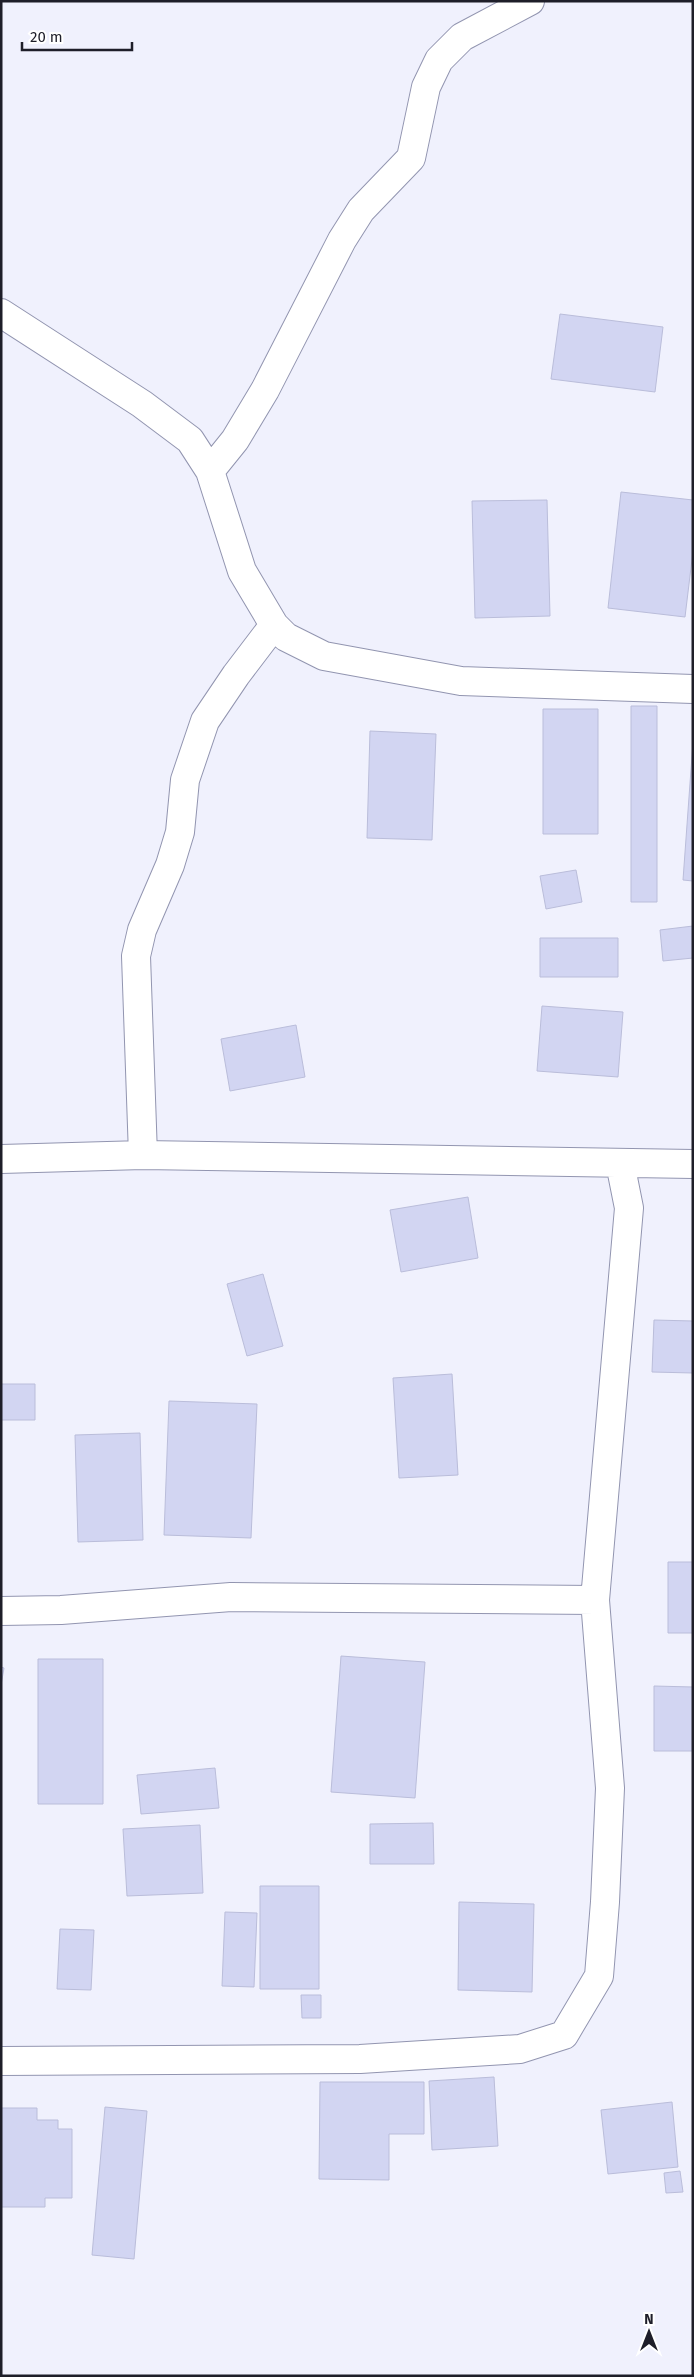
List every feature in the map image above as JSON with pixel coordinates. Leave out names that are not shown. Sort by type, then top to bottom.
[{"type":"street","points":[[210,471],[235,440],[265,390],[347,233],[361,210],[411,158],[426,87],[440,60],[462,37],[530,1]]},
{"type":"street","points":[[1,313],[36,338],[142,404],[190,440],[210,471],[242,571],[274,625],[286,637],[324,656],[461,681],[693,689]]},
{"type":"street","points":[[143,1154],[136,956],[142,930],[170,865],[180,832],[185,780],[205,721],[236,675],[274,625]]},
{"type":"street","points":[[1,1159],[143,1154],[693,1164]]},
{"type":"street","points":[[1,2061],[360,2059],[520,2049],[564,2035],[599,1976],[605,1902],[610,1788],[595,1600],[629,1208],[620,1163]]},
{"type":"street","points":[[1,1610],[61,1610],[231,1597],[595,1600]]},
{"type":"building","points":[[560,314],[663,327],[655,392],[551,379]]},
{"type":"building","points":[[621,492],[693,500],[693,551],[685,617],[608,608]]},
{"type":"building","points":[[547,500],[550,616],[475,618],[472,501]]},
{"type":"building","points":[[631,706],[657,706],[657,902],[631,902]]},
{"type":"building","points":[[543,709],[598,709],[598,834],[543,834]]},
{"type":"building","points":[[370,731],[436,734],[432,840],[367,838]]},
{"type":"building","points":[[693,742],[693,881],[683,880]]},
{"type":"building","points":[[576,870],[582,902],[546,909],[540,876]]},
{"type":"building","points":[[693,926],[693,958],[663,961],[660,930]]},
{"type":"building","points":[[540,938],[618,938],[618,977],[540,977]]},
{"type":"building","points":[[542,1006],[623,1012],[618,1077],[537,1071]]},
{"type":"building","points":[[296,1025],[305,1077],[230,1091],[221,1039]]},
{"type":"building","points":[[468,1197],[478,1258],[401,1272],[390,1210]]},
{"type":"building","points":[[263,1274],[283,1346],[247,1356],[227,1284]]},
{"type":"building","points":[[654,1320],[693,1321],[693,1373],[652,1372]]},
{"type":"building","points":[[452,1374],[458,1475],[399,1478],[393,1378]]},
{"type":"building","points":[[1,1384],[35,1384],[35,1420],[1,1420]]},
{"type":"building","points":[[169,1401],[257,1404],[251,1538],[164,1535]]},
{"type":"building","points":[[140,1433],[143,1540],[78,1542],[75,1435]]},
{"type":"building","points":[[668,1562],[693,1562],[693,1633],[668,1633]]},
{"type":"building","points":[[341,1656],[425,1662],[415,1798],[331,1792]]},
{"type":"building","points":[[38,1659],[103,1659],[103,1804],[38,1804]]},
{"type":"building","points":[[1,1667],[4,1668],[1,1685]]},
{"type":"building","points":[[654,1686],[693,1687],[693,1751],[654,1751]]},
{"type":"building","points":[[215,1768],[219,1808],[141,1814],[137,1775]]},
{"type":"building","points":[[433,1823],[434,1864],[370,1864],[370,1824]]},
{"type":"building","points":[[200,1825],[203,1893],[127,1896],[123,1829]]},
{"type":"building","points":[[260,1886],[319,1886],[319,1989],[260,1989]]},
{"type":"building","points":[[459,1902],[534,1904],[532,1992],[458,1990]]},
{"type":"building","points":[[225,1912],[257,1913],[254,1987],[222,1986]]},
{"type":"building","points":[[60,1929],[94,1930],[91,1990],[57,1989]]},
{"type":"building","points":[[301,1995],[321,1995],[321,2018],[302,2018]]},
{"type":"building","points":[[494,2077],[498,2146],[432,2150],[429,2081]]},
{"type":"building","points":[[320,2082],[424,2082],[424,2134],[389,2134],[389,2180],[319,2179]]},
{"type":"building","points":[[672,2102],[678,2167],[608,2174],[601,2110]]},
{"type":"building","points":[[105,2107],[147,2111],[134,2259],[92,2255]]},
{"type":"building","points":[[1,2108],[37,2108],[37,2120],[58,2120],[58,2129],[72,2129],[72,2198],[45,2198],[45,2207],[1,2207]]},
{"type":"building","points":[[680,2171],[683,2192],[666,2193],[664,2173]]}]
